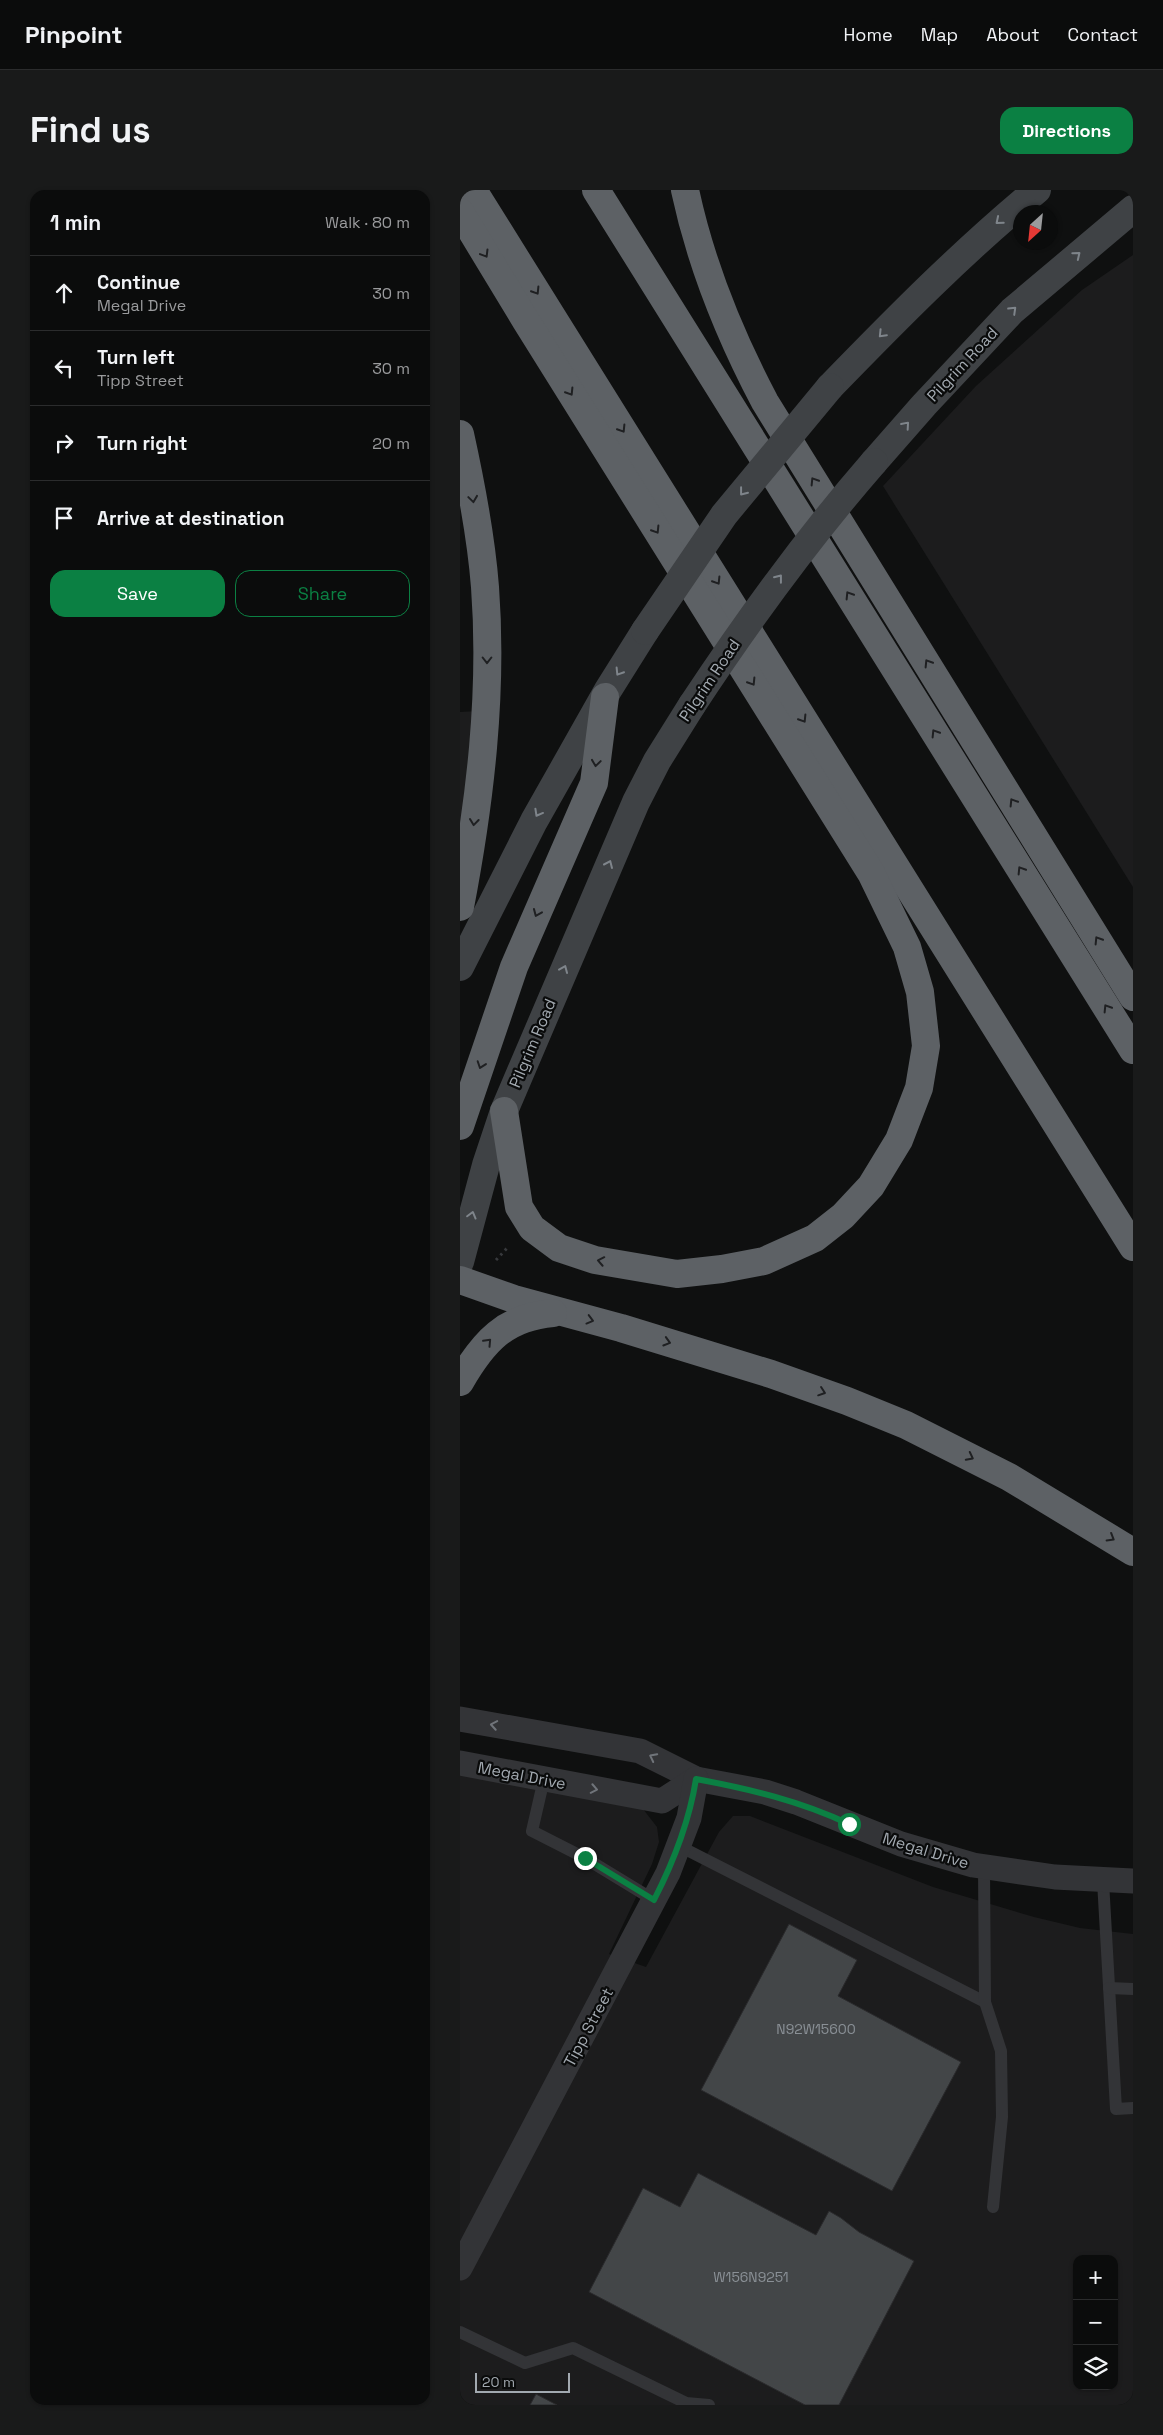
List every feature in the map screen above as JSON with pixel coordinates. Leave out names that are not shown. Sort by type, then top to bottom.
[{"type":"highway","points":[[473,190],[1133,1247]]},
{"type":"highway","points":[[596,190],[1133,1050]]},
{"type":"highway","points":[[685,190],[693,227],[716,299],[742,359],[765,402],[1133,997]]},
{"type":"highway","points":[[460,212],[526,322],[871,873],[907,947],[920,992],[926,1046],[919,1088],[899,1140],[871,1186],[842,1216],[815,1238],[764,1261],[722,1269],[677,1274],[595,1260],[559,1248],[548,1242],[532,1228],[519,1207],[504,1111]]},
{"type":"highway","points":[[460,434],[477,522],[485,587],[487,632],[486,711],[483,752],[473,830],[460,907]]},
{"type":"highway","points":[[460,1126],[514,967],[594,783],[605,697]]},
{"type":"highway","points":[[460,1280],[495,1293],[621,1328],[771,1374],[847,1400],[906,1424],[1009,1477],[1133,1552]]},
{"type":"highway","points":[[460,1382],[476,1356],[500,1330],[532,1316],[560,1312]]},
{"type":"street","points":[[460,967],[534,821],[605,697],[645,631],[724,515],[830,387],[967,251],[1037,190]]},
{"type":"street","name":"Pilgrim Road","points":[[460,1262],[483,1174],[504,1111],[636,802],[657,761],[692,705],[768,592],[825,518],[924,404],[1012,311],[1133,209]]},
{"type":"street","name":"Megal Drive","points":[[460,1719],[640,1751],[696,1779],[773,1795],[901,1844],[984,1867],[1030,1875],[1103,1881],[1133,1881]]},
{"type":"street","name":"Megal Drive","points":[[460,1763],[662,1801],[696,1779]]},
{"type":"street","name":"Tipp Street","points":[[460,2268],[654,1900],[679,1846],[689,1818],[696,1779]]},
{"type":"lane","points":[[544,1780],[532,1831],[585,1858],[654,1900]]},
{"type":"lane","points":[[679,1846],[985,2002]]},
{"type":"lane","points":[[984,1867],[985,2002],[1001,2051],[1002,2117],[992,2207]]},
{"type":"lane","points":[[1103,1881],[1116,2109],[1133,2108]]},
{"type":"lane","points":[[1110,1988],[1133,1990]]},
{"type":"lane","points":[[460,2332],[526,2363],[573,2348],[686,2403],[709,2405]]},
{"type":"path","points":[[492,1264],[515,1240]]},
{"type":"shaded area","points":[[1133,255],[1133,887],[883,486],[976,386],[1082,290]]},
{"type":"shaded area","points":[[478,711],[460,834],[460,712]]},
{"type":"shaded area","points":[[460,1760],[643,1809],[657,1827],[659,1842],[652,1864],[609,1954],[646,1967],[719,1832],[733,1816],[750,1816],[933,1887],[1034,1917],[1080,1928],[1133,1934],[1133,2405],[460,2405]]},
{"type":"building","points":[[789,1924],[857,1960],[838,1996],[961,2062],[892,2191],[701,2090]]},
{"type":"building","points":[[698,2173],[816,2235],[829,2211],[859,2232],[914,2261],[839,2405],[805,2405],[589,2292],[643,2188],[680,2207]]},
{"type":"building","points":[[536,2394],[557,2405],[530,2405]]},
{"type":"route","points":[[585,1858],[654,1900],[668,1873],[689,1818],[696,1779],[765,1792],[829,1814],[849,1824]]}]
